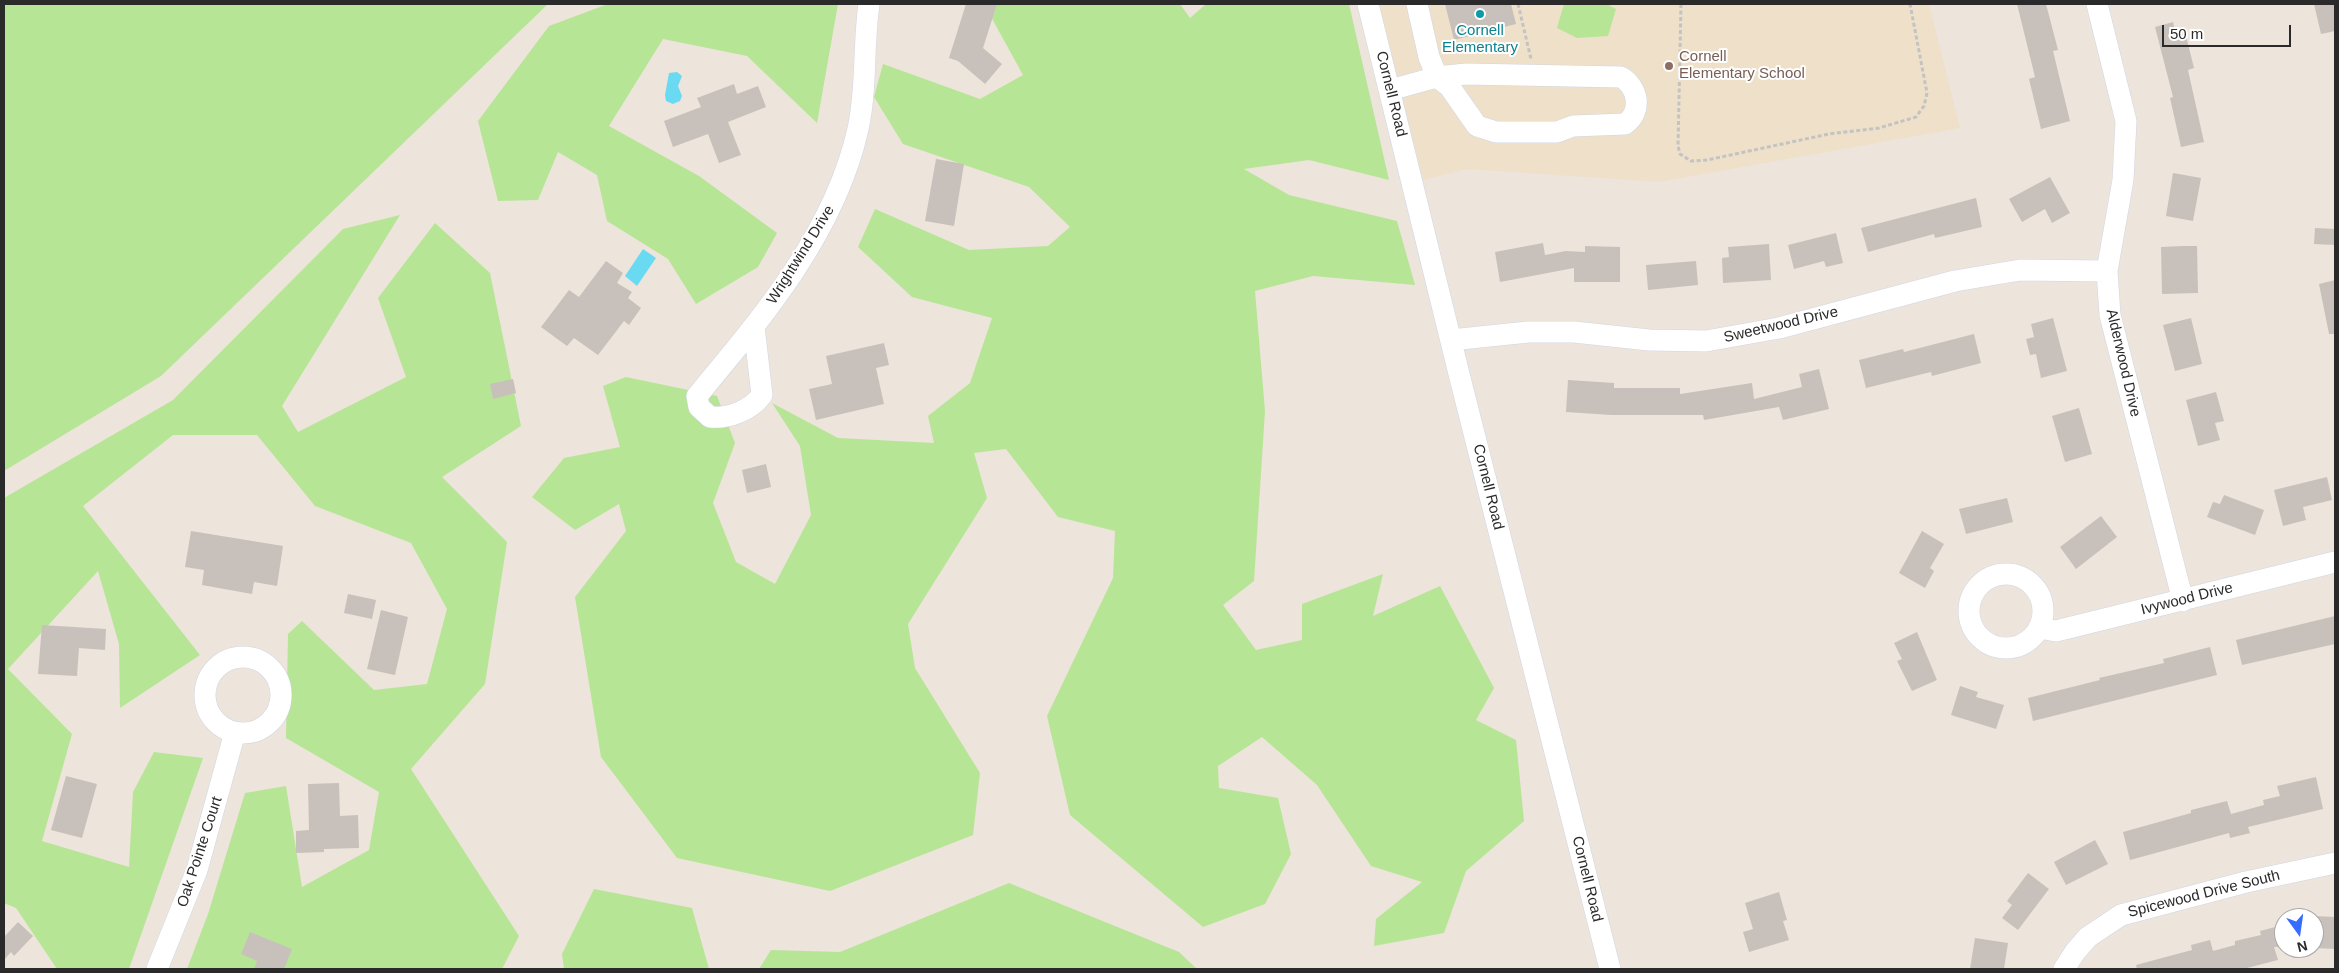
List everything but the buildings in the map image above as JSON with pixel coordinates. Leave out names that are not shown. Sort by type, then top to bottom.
[{"type":"street","name":"Wrightwind Drive","points":[[754,327],[809,247],[829,213],[848,168],[858,128],[862,99],[869,4]]},
{"type":"street","name":"Cornell Road","points":[[1368,4],[1610,969]]},
{"type":"street","points":[[1390,90],[1437,77],[1466,74],[1621,77],[1630,82],[1636,92],[1635,108],[1631,120],[1617,126],[1573,126],[1557,132],[1496,132],[1477,126],[1449,86],[1437,77],[1429,57],[1416,4]]},
{"type":"street","name":"Alderwood Drive","points":[[2097,4],[2126,121],[2123,180],[2108,271],[2110,315],[2183,601]]},
{"type":"street","name":"Sweetwood Drive","points":[[1451,340],[1528,332],[1574,332],[1649,340],[1706,341],[1779,328],[1955,282],[2020,270],[2108,271]]},
{"type":"street","name":"Ivywood Drive","points":[[2039,628],[2056,631],[2335,562]]},
{"type":"street","name":"Oak Pointe Court","points":[[157,969],[197,870],[235,732]]},
{"type":"street","name":"Spicewood Drive South","points":[[2064,969],[2088,937],[2121,915],[2246,882],[2335,863]]},
{"type":"path","points":[[1518,4],[1532,64]]},
{"type":"path","points":[[1681,4],[1678,146],[1680,154],[1691,160],[1707,160],[1829,134],[1879,128],[1916,117],[1924,106],[1927,93],[1910,4]]},
{"type":"shaded area","name":"Cornell Elementary School","points":[[1379,4],[1929,4],[1960,128],[1659,182],[1468,169],[1423,180]]},
{"type":"green space","points":[[4,4],[548,4],[161,376],[4,471]]},
{"type":"green space","points":[[608,4],[838,4],[817,123],[747,56],[663,39],[609,126],[699,176],[777,233],[758,267],[696,304],[668,259],[607,221],[597,175],[558,152],[538,200],[498,201],[478,121],[549,26]]},
{"type":"green space","points":[[984,4],[1180,4],[1190,18],[1206,4],[1349,4],[1389,180],[1309,160],[1244,169],[1289,195],[1397,221],[1415,285],[1313,276],[1255,291],[1265,411],[1254,581],[1223,605],[1256,650],[1302,640],[1302,604],[1383,574],[1373,616],[1440,586],[1494,688],[1476,720],[1516,740],[1524,821],[1466,871],[1444,933],[1374,946],[1376,919],[1422,882],[1371,866],[1317,785],[1262,737],[1218,766],[1219,788],[1278,798],[1291,854],[1265,904],[1203,927],[1070,815],[1047,716],[1113,578],[1115,531],[1058,517],[1006,449],[974,453],[987,498],[908,624],[915,668],[980,773],[973,835],[830,891],[677,858],[601,757],[575,597],[626,531],[619,504],[575,530],[532,497],[564,458],[620,447],[603,386],[626,377],[717,396],[735,443],[713,503],[736,562],[775,584],[811,515],[800,446],[772,403],[838,438],[934,443],[928,416],[970,383],[992,318],[912,297],[858,247],[875,209],[969,250],[1048,246],[1070,227],[1029,187],[903,144],[874,97],[883,64],[980,99],[1023,75]]},
{"type":"green space","points":[[1564,4],[1609,4],[1616,9],[1608,36],[1577,38],[1557,28]]},
{"type":"green space","points":[[400,215],[282,406],[298,432],[406,377],[378,298],[435,223],[490,273],[521,426],[442,477],[507,542],[485,684],[411,769],[519,936],[502,969],[187,969],[208,914],[245,793],[286,786],[302,887],[369,850],[379,792],[286,738],[288,634],[302,621],[374,690],[427,684],[447,609],[411,543],[315,506],[257,435],[173,435],[83,506],[200,655],[120,708],[119,644],[98,571],[8,669],[72,734],[42,841],[129,867],[133,792],[154,752],[203,758],[129,969],[57,969],[16,908],[4,903],[4,498],[173,400],[343,229]]},
{"type":"green space","points":[[1009,883],[1179,952],[1197,969],[759,969],[771,950],[840,952]]},
{"type":"green space","points":[[594,889],[692,908],[709,969],[564,969],[562,954]]},
{"type":"water","points":[[677,72],[682,76],[678,86],[682,96],[680,101],[673,104],[666,101],[665,95],[669,73]]},
{"type":"water","points":[[643,249],[656,258],[637,286],[625,276]]},
{"type":"place","name":"Cornell Elementary","points":[[1480,14]]},
{"type":"place","name":"Cornell Elementary School","points":[[1669,66]]}]
